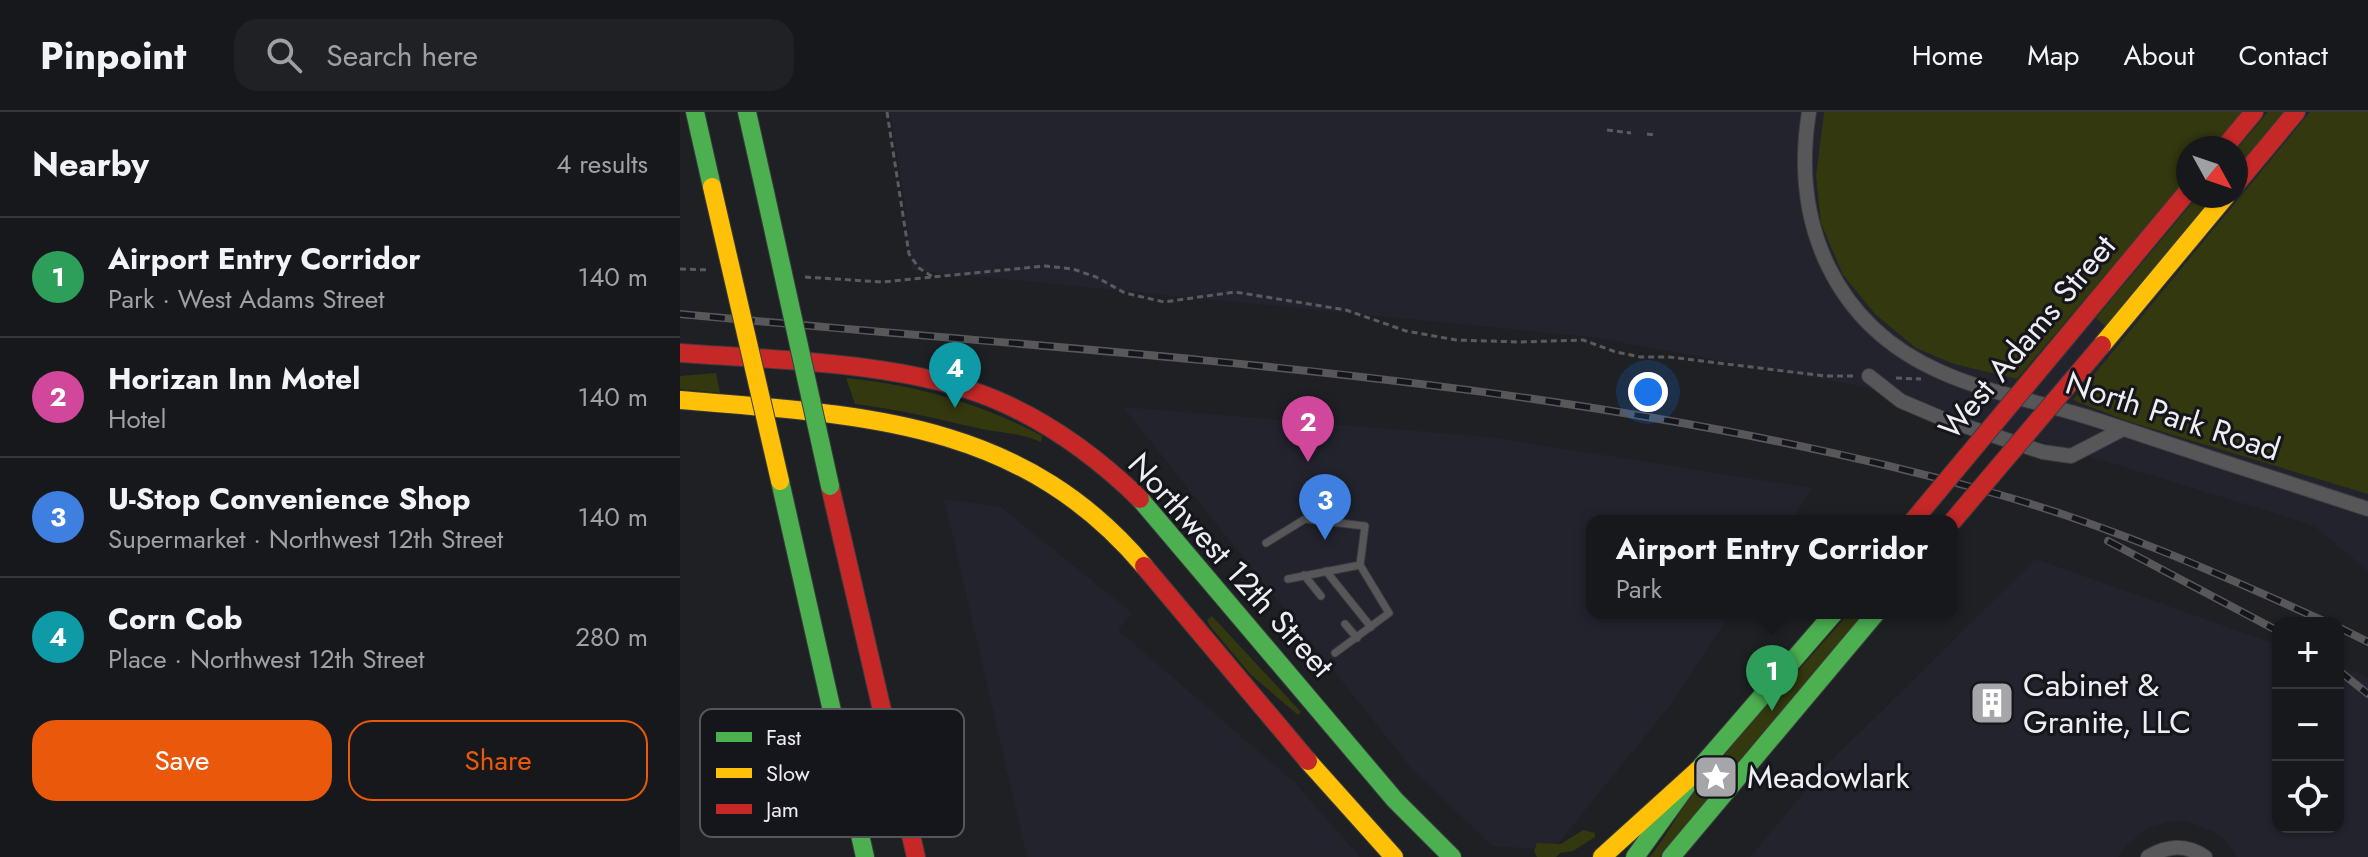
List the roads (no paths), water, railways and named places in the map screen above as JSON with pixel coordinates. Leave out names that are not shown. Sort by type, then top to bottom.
[{"type":"main road","points":[[695,112],[832,709]]},
{"type":"main road","points":[[747,112],[882,709]]},
{"type":"main road","points":[[2234,136],[2254,112]]},
{"type":"main road","points":[[2248,170],[2296,112]]},
{"type":"main road","name":"West Adams Street","points":[[1918,515],[2176,205]]},
{"type":"main road","name":"West Adams Street","points":[[1958,515],[2216,208]]},
{"type":"main road","name":"Northwest 12th Street","points":[[680,353],[857,367],[949,383],[995,399],[1070,441],[1148,507],[1395,800],[1452,857]]},
{"type":"main road","name":"Northwest 12th Street","points":[[680,400],[847,416],[930,429],[996,452],[1064,489],[1128,547],[1328,785],[1394,857]]},
{"type":"main road","points":[[1635,857],[1698,770],[1829,619]]},
{"type":"main road","points":[[1671,857],[1871,619]]},
{"type":"main road","points":[[829,697],[830,709]]},
{"type":"main road","points":[[1602,857],[1698,770]]},
{"type":"main road","points":[[846,837],[848,857]]},
{"type":"main road","points":[[860,837],[865,857]]},
{"type":"main road","points":[[911,837],[916,857]]},
{"type":"main road","points":[[920,837],[926,857]]},
{"type":"street","name":"North Park Road","points":[[1809,112],[1805,184],[1814,234],[1836,281],[1868,322],[1910,355],[1939,371],[2368,509]]},
{"type":"street","points":[[1869,376],[1901,401],[1941,418],[2043,452],[2071,456],[2123,429]]},
{"type":"street","points":[[2148,857],[2161,850],[2184,847],[2205,857]]},
{"type":"lane","points":[[1266,543],[1305,519],[1365,526],[1360,565],[1389,613],[1335,653]]},
{"type":"lane","points":[[1288,579],[1360,565]]},
{"type":"lane","points":[[1326,571],[1371,627]]},
{"type":"lane","points":[[1304,575],[1321,596]]},
{"type":"lane","points":[[1345,624],[1357,638]]},
{"type":"railway","points":[[680,314],[1343,375],[1508,395],[1672,421],[1835,454],[2040,507],[2165,552],[2314,617]]},
{"type":"railway","points":[[2108,541],[2272,628]]},
{"type":"railway","points":[[2344,630],[2368,642]]},
{"type":"railway","points":[[2344,675],[2368,694]]},
{"type":"place","name":"Corn Cob","points":[[955,408]]},
{"type":"place","name":"Horizan Inn Motel","points":[[1308,462]]},
{"type":"place","name":"U-Stop Convenience Shop","points":[[1325,540]]},
{"type":"place","name":"Cabinet & Granite, LLC","points":[[1992,703]]},
{"type":"place","name":"Airport Entry Corridor","points":[[1772,711]]},
{"type":"place","name":"Meadowlark","points":[[1716,777]]}]
